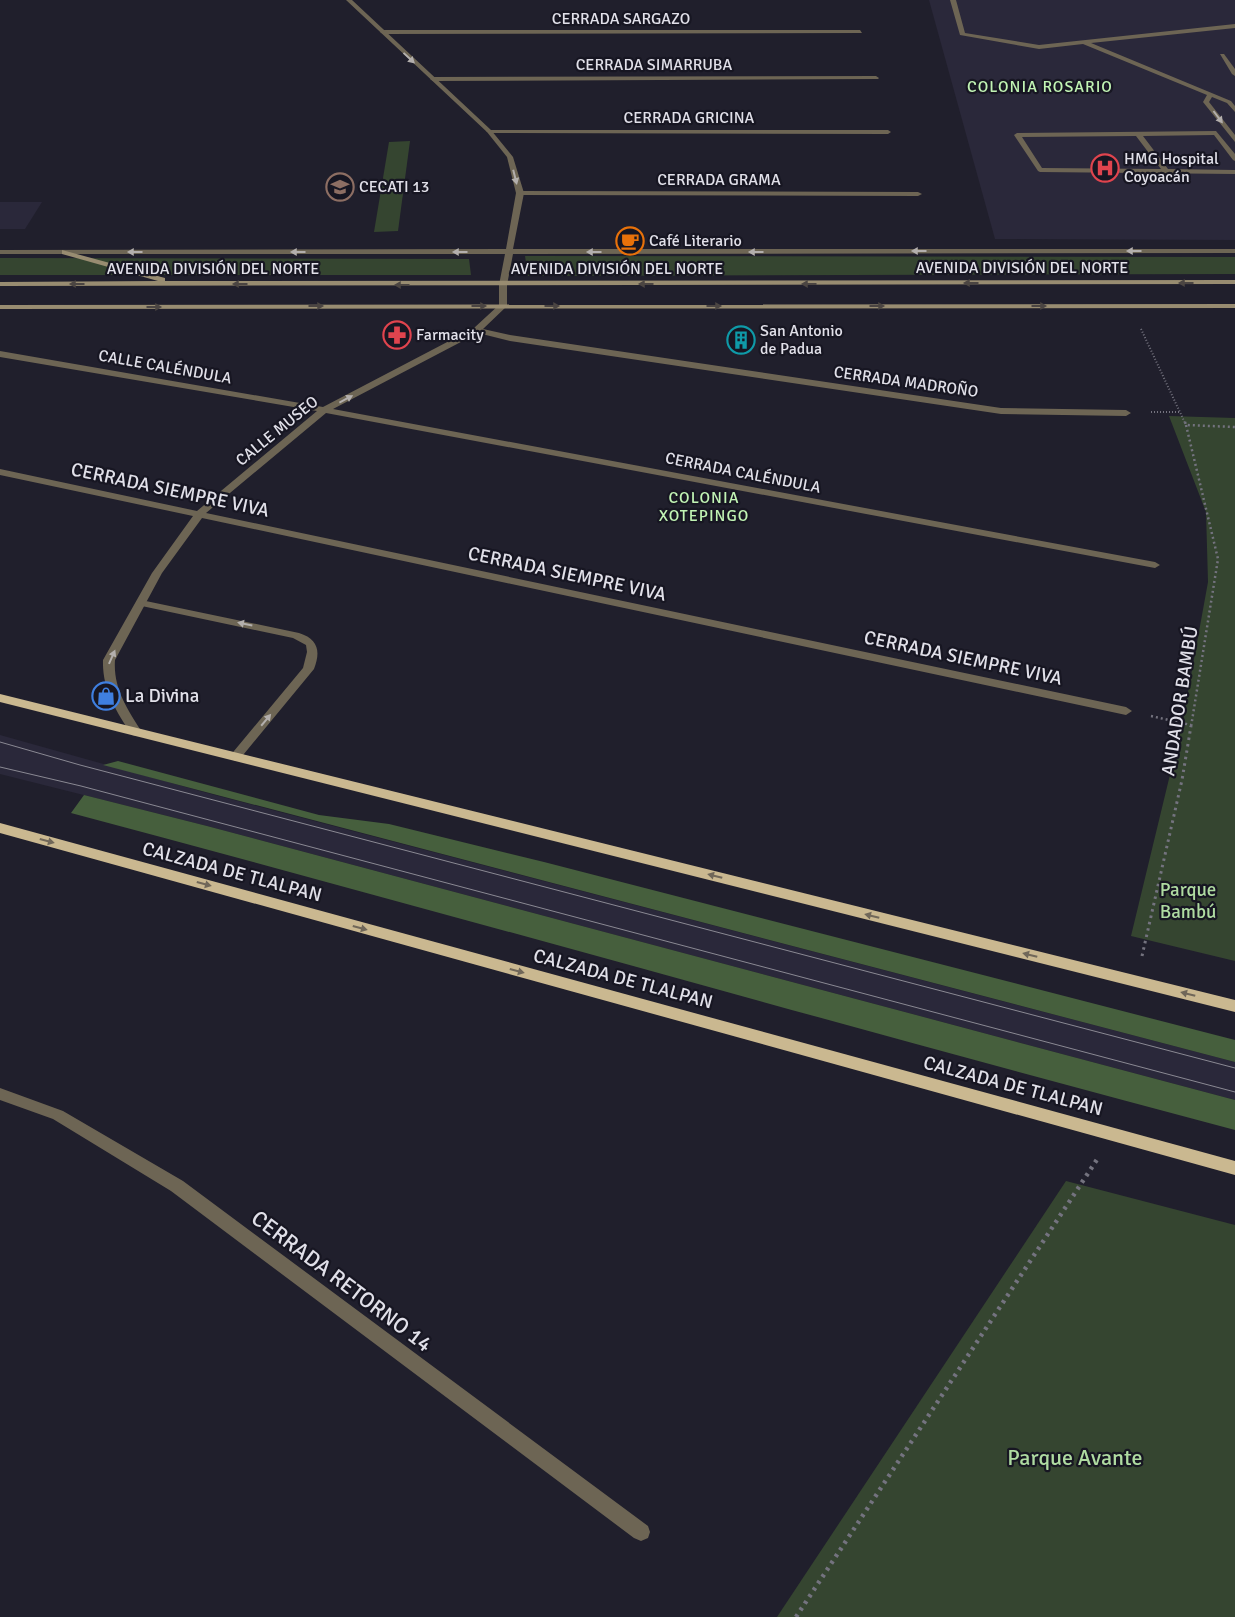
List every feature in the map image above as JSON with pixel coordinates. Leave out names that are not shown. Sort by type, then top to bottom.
[{"type":"highway","points":[[0,698],[1235,1006]]},
{"type":"highway","name":"CALZADA DE TLALPAN","points":[[0,828],[1235,1168]]},
{"type":"main road","points":[[65,252],[176,284]]},
{"type":"main road","name":"AVENIDA DIVISIÓN DEL NORTE","points":[[0,284],[503,285],[1235,282]]},
{"type":"main road","name":"AVENIDA DIVISIÓN DEL NORTE","points":[[0,307],[1235,306]]},
{"type":"street","points":[[348,0],[489,131],[510,157],[520,194],[503,285],[503,306]]},
{"type":"street","points":[[953,0],[962,34],[1039,47],[1235,26]]},
{"type":"street","name":"CERRADA SARGAZO","points":[[383,32],[860,32]]},
{"type":"street","points":[[1082,42],[1211,94],[1229,102],[1235,110]]},
{"type":"street","points":[[1222,55],[1235,74]]},
{"type":"street","name":"CERRADA SIMARRUBA","points":[[433,79],[876,78]]},
{"type":"street","points":[[1211,94],[1206,102],[1235,140]]},
{"type":"street","name":"CERRADA GRICINA","points":[[489,131],[888,132]]},
{"type":"street","points":[[1138,134],[1166,171]]},
{"type":"street","points":[[1235,159],[1216,134],[1017,135],[1040,170],[1235,172]]},
{"type":"street","name":"CERRADA GRAMA","points":[[520,194],[918,194]]},
{"type":"street","name":"AVENIDA DIVISIÓN DEL NORTE","points":[[0,252],[1235,251]]},
{"type":"street","name":"CALLE MUSEO","points":[[136,732],[119,707],[109,684],[107,672],[109,660],[158,573],[200,513],[324,410],[477,330],[503,306]]},
{"type":"street","name":"CERRADA MADROÑO","points":[[477,330],[510,338],[1001,411],[1126,412]]},
{"type":"street","name":"CALLE CALÉNDULA","points":[[0,354],[324,410]]},
{"type":"street","name":"CERRADA CALÉNDULA","points":[[324,410],[1156,565]]},
{"type":"street","name":"CERRADA SIEMPRE VIVA","points":[[0,472],[1126,711]]},
{"type":"street","points":[[141,603],[295,635],[303,637],[312,645],[313,657],[308,669],[235,757]]},
{"type":"street","name":"CERRADA RETORNO 14","points":[[0,1094],[58,1115],[177,1186],[641,1532]]},
{"type":"path","name":"ANDADOR BAMBÚ","points":[[1130,306],[1186,425],[1218,559],[1182,780],[1136,981]]},
{"type":"path","points":[[1126,412],[1180,412]]},
{"type":"path","points":[[1186,425],[1235,427]]},
{"type":"path","points":[[1126,711],[1191,725]]},
{"type":"path","points":[[796,1617],[1114,1135]]},
{"type":"shaded area","name":"HMG Hospital Coyoacán","points":[[929,0],[1235,0],[1235,240],[995,239]]},
{"type":"shaded area","points":[[0,202],[42,202],[25,229],[0,229]]},
{"type":"shaded area","points":[[0,735],[207,793],[1235,1062],[1235,1100],[207,826],[0,774]]},
{"type":"green space","points":[[410,141],[398,231],[374,232],[389,142]]},
{"type":"green space","points":[[525,256],[1235,257],[1235,274],[528,276]]},
{"type":"green space","points":[[0,258],[469,259],[471,275],[0,275]]},
{"type":"green space","name":"Parque Bambú","points":[[1169,416],[1235,418],[1235,961],[1131,936],[1182,725],[1208,582],[1206,512]]},
{"type":"green space","points":[[118,761],[319,815],[389,824],[544,862],[1235,1040],[1235,1062],[103,765]]},
{"type":"green space","points":[[84,795],[207,826],[1235,1100],[1235,1130],[71,813]]},
{"type":"green space","name":"Parque Avante","points":[[1066,1181],[1235,1225],[1235,1617],[777,1617]]},
{"type":"tram line","points":[[0,742],[80,765],[1235,1068]]},
{"type":"tram line","points":[[0,767],[81,786],[1235,1092]]},
{"type":"place","name":"HMG Hospital Coyoacán","points":[[1105,168]]},
{"type":"place","name":"CECATI 13","points":[[340,187]]},
{"type":"place","name":"Café Literario","points":[[630,241]]},
{"type":"place","name":"Farmacity","points":[[397,335]]},
{"type":"place","name":"San Antonio de Padua","points":[[741,340]]},
{"type":"place","name":"La Divina","points":[[106,696]]},
{"type":"district","name":"COLONIA ROSARIO","points":[[1040,87]]},
{"type":"district","name":"COLONIA XOTEPINGO","points":[[704,507]]}]
